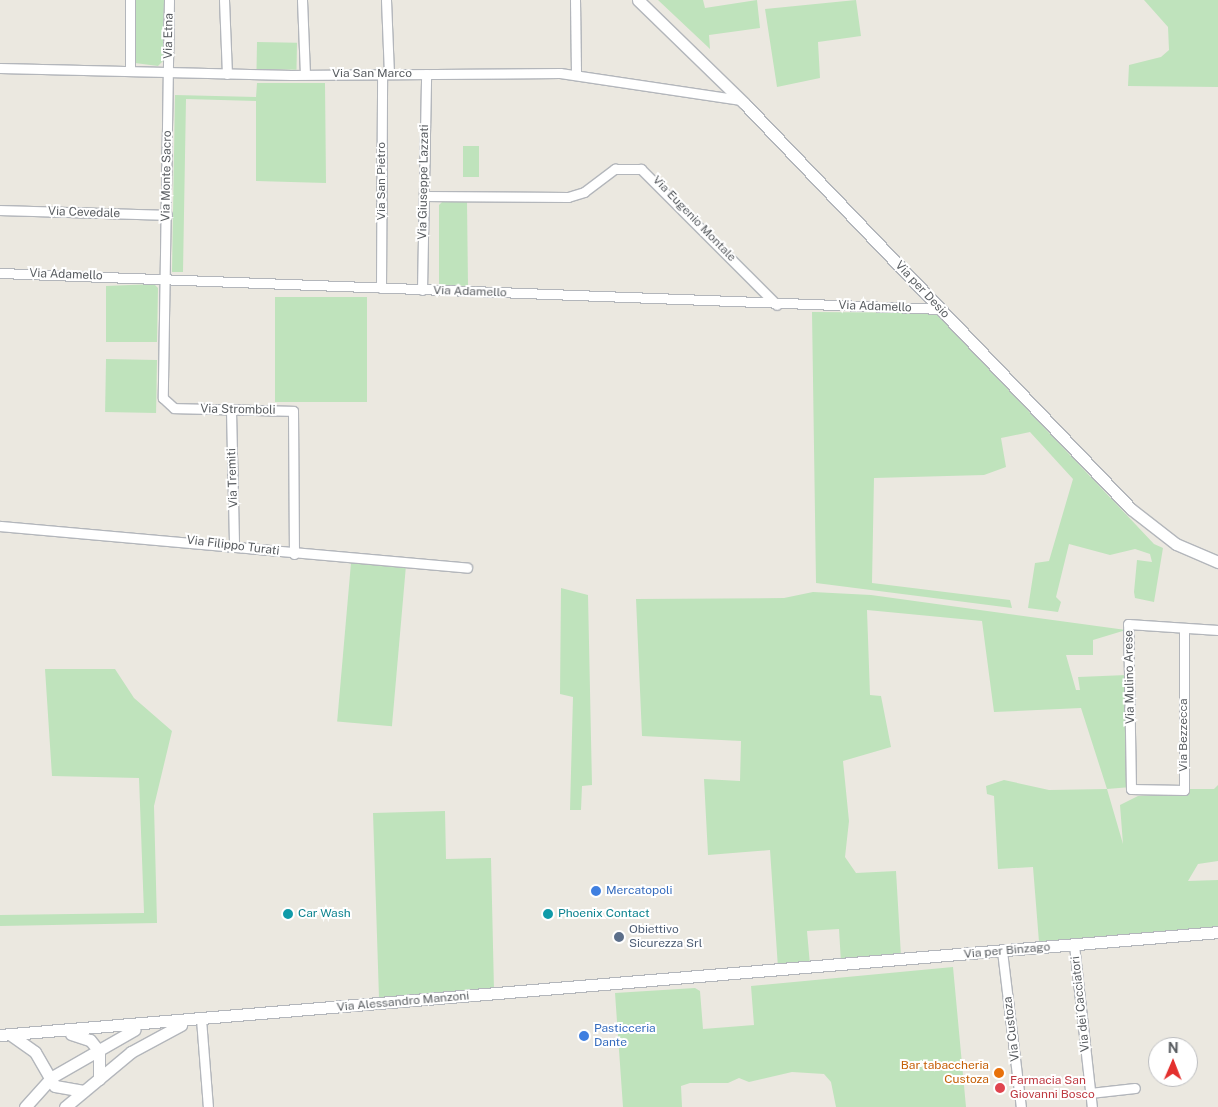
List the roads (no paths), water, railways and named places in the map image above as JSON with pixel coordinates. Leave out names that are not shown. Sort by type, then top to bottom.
[{"type":"main road","name":"Via per Desio","points":[[638,0],[741,100],[1144,521],[1176,544],[1218,562]]},
{"type":"main road","name":"Via per Binzago","points":[[797,969],[1218,932]]},
{"type":"main road","name":"Via Alessandro Manzoni","points":[[5,1034],[148,1026],[196,1019],[797,969]]},
{"type":"main road","points":[[65,1107],[146,1042],[196,1019]]},
{"type":"main road","points":[[25,1107],[48,1080],[97,1048],[148,1026]]},
{"type":"main road","points":[[63,1032],[82,1036],[97,1048],[102,1060],[99,1079]]},
{"type":"main road","name":"Via Alessandro Manzoni","points":[[5,1034],[35,1052],[48,1080]]},
{"type":"main road","points":[[48,1080],[65,1091],[84,1091]]},
{"type":"street","points":[[130,0],[130,71]]},
{"type":"street","name":"Via Etna","points":[[168,73],[169,0]]},
{"type":"street","points":[[224,0],[227,74]]},
{"type":"street","points":[[302,0],[305,74]]},
{"type":"street","name":"Via San Pietro","points":[[381,288],[386,0]]},
{"type":"street","points":[[575,0],[576,74]]},
{"type":"street","name":"Via San Marco","points":[[0,68],[227,74],[576,74],[741,100]]},
{"type":"street","name":"Via Monte Sacro","points":[[165,278],[168,73]]},
{"type":"street","name":"Via Giuseppe Lazzati","points":[[422,290],[426,74]]},
{"type":"street","name":"Via Eugenio Montale","points":[[424,196],[568,197],[584,192],[615,169],[641,169],[777,305]]},
{"type":"street","name":"Via Cevedale","points":[[0,210],[167,215]]},
{"type":"street","name":"Via Adamello","points":[[0,273],[165,278],[777,305],[941,309]]},
{"type":"street","name":"Via Stromboli","points":[[165,278],[166,404],[231,410],[294,410],[294,554]]},
{"type":"street","name":"Via Tremiti","points":[[231,410],[234,546]]},
{"type":"street","name":"Via Filippo Turati","points":[[0,526],[234,546],[294,554],[467,568]]},
{"type":"street","name":"Via Mulino Arese","points":[[1131,789],[1128,624],[1218,630]]},
{"type":"street","name":"Via Bezzecca","points":[[1131,789],[1184,790],[1184,628]]},
{"type":"street","name":"Via dei Cacciatori","points":[[1074,945],[1092,1107]]},
{"type":"street","name":"Via Custoza","points":[[1002,951],[1021,1107]]},
{"type":"street","points":[[196,1019],[208,1107]]},
{"type":"street","points":[[1090,1092],[1135,1088]]},
{"type":"place","name":"Mercatopoli","points":[[596,891]]},
{"type":"place","name":"Car Wash","points":[[288,914]]},
{"type":"place","name":"Phoenix Contact","points":[[548,914]]},
{"type":"place","name":"Obiettivo Sicurezza Srl","points":[[619,937]]},
{"type":"place","name":"Pasticceria Dante","points":[[584,1036]]},
{"type":"place","name":"Bar tabaccheria Custoza","points":[[999,1073]]},
{"type":"place","name":"Farmacia San Giovanni Bosco","points":[[1000,1088]]}]
